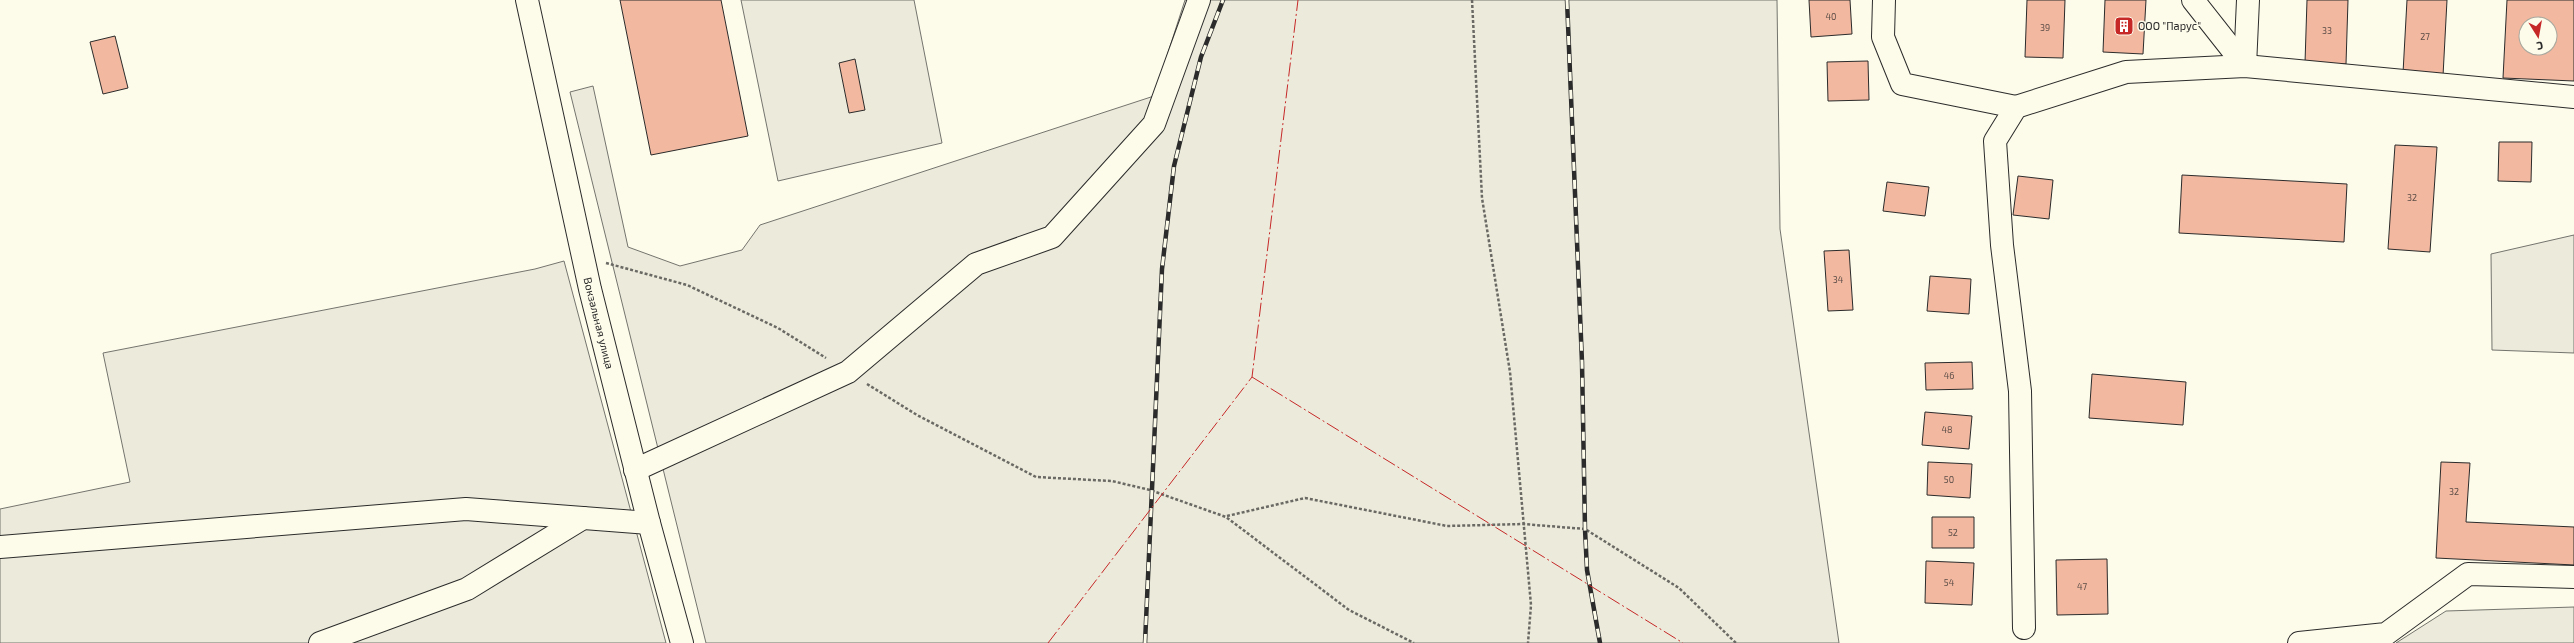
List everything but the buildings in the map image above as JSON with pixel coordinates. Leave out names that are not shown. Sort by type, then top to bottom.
[{"type":"street","name":"Вокзальная улица","points":[[527,0],[583,256],[649,523],[682,643]]},
{"type":"street","points":[[636,470],[848,372],[976,264],[1052,237],[1154,124],[1199,0]]},
{"type":"street","points":[[1884,0],[1883,37],[1902,84],[2016,107],[2126,72],[2245,66],[2574,97]]},
{"type":"street","points":[[2193,0],[2245,66]]},
{"type":"street","points":[[2245,66],[2248,0]]},
{"type":"street","points":[[2016,107],[1995,141],[2002,245],[2020,391],[2024,628]]},
{"type":"street","points":[[0,547],[466,509],[649,523]]},
{"type":"street","points":[[320,643],[467,589],[583,518]]},
{"type":"street","points":[[2299,643],[2386,634],[2468,574],[2574,577]]},
{"type":"path","points":[[1472,0],[1482,198],[1510,372],[1531,605],[1528,643]]},
{"type":"path","points":[[583,256],[687,285],[778,328],[917,415],[1036,477],[1112,481],[1150,490],[1226,516],[1349,610],[1414,643]]},
{"type":"path","points":[[1226,516],[1305,498],[1447,526],[1523,524],[1585,529],[1679,588],[1736,643]]},
{"type":"shaded area","points":[[741,0],[914,0],[942,143],[778,181]]},
{"type":"shaded area","points":[[1185,0],[1777,0],[1780,229],[1839,643],[706,643],[570,92],[593,86],[628,247],[680,266],[742,250],[760,225],[1154,96]]},
{"type":"shaded area","points":[[2574,235],[2574,353],[2492,350],[2491,254]]},
{"type":"shaded area","points":[[564,261],[666,643],[0,643],[0,509],[130,482],[103,353],[535,269]]},
{"type":"shaded area","points":[[2574,607],[2574,643],[2396,643],[2446,611]]},
{"type":"railway","points":[[1145,643],[1162,269],[1174,166],[1201,57],[1223,0]]},
{"type":"railway","points":[[1567,0],[1582,362],[1587,570],[1600,643]]},
{"type":"power","points":[[1048,643],[1252,377],[1298,0]]},
{"type":"power","points":[[1252,377],[1683,643]]},
{"type":"place","name":"ООО \"Парус\"","points":[[2124,26]]}]
